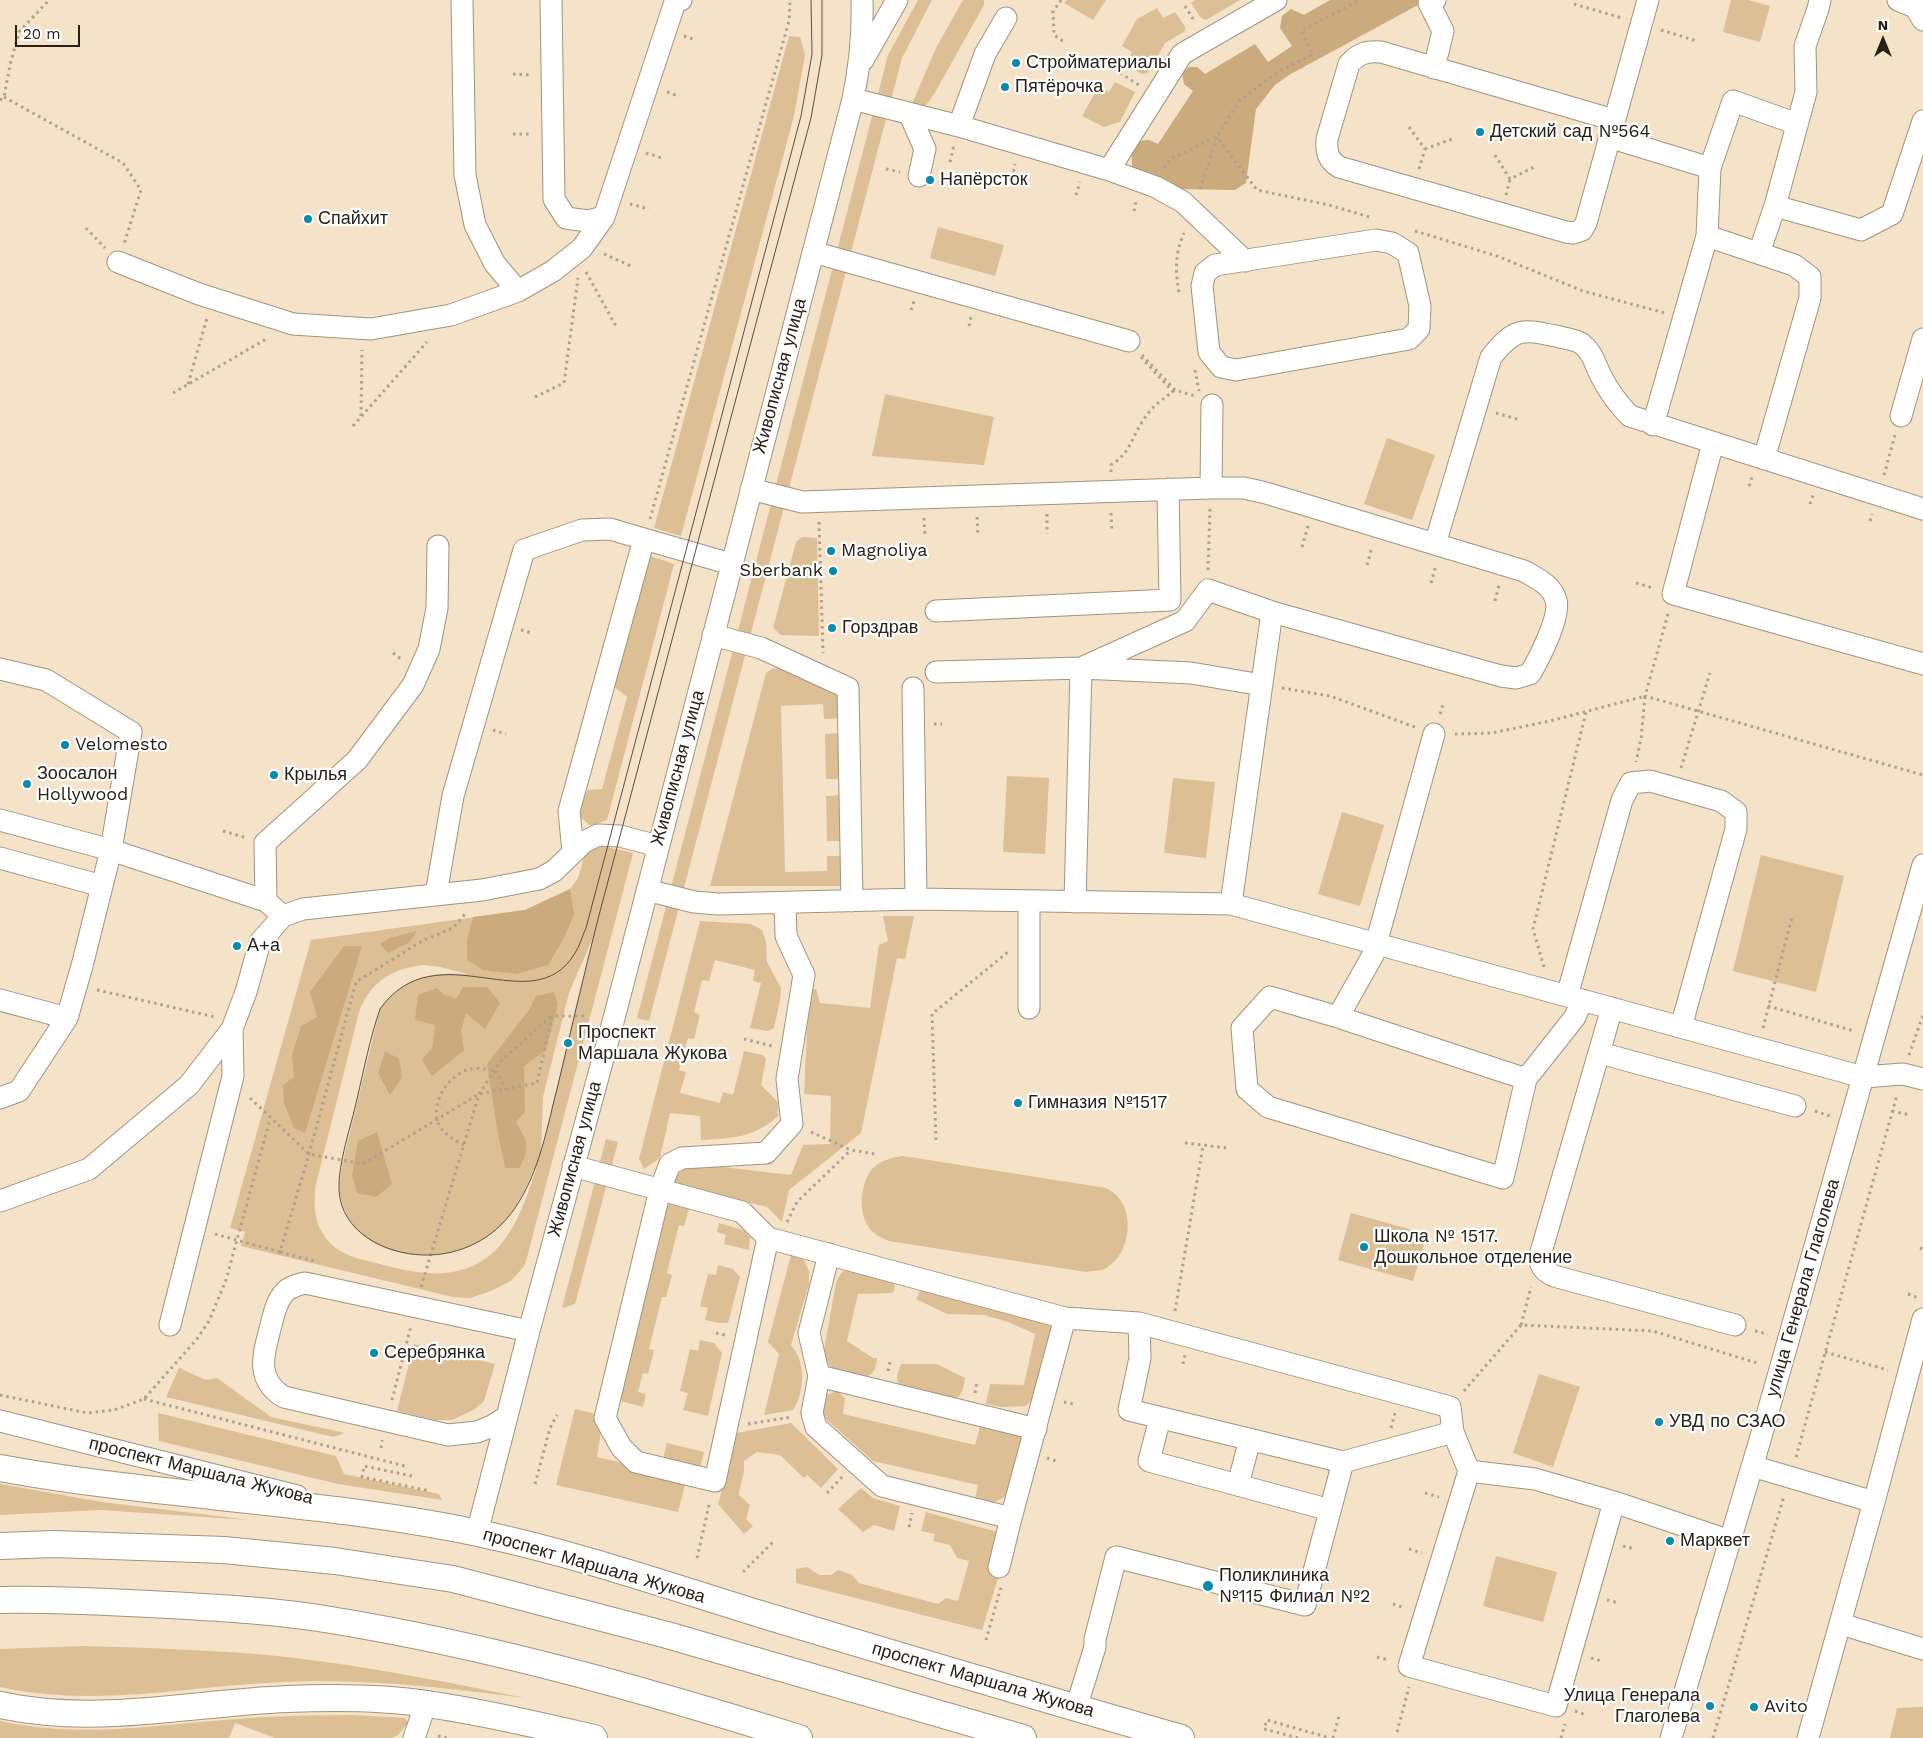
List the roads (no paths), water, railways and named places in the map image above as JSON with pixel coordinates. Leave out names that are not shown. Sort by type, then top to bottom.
[{"type":"main road","points":[[0,1468],[160,1492],[375,1516]]},
{"type":"main road","name":"проспект Маршала Жукова","points":[[375,1516],[477,1533],[557,1552],[1181,1738]]},
{"type":"main road","points":[[0,1546],[54,1544],[224,1550],[335,1560],[453,1579],[667,1635],[1023,1738]]},
{"type":"main road","points":[[0,1600],[57,1599],[207,1607],[329,1619],[456,1643],[638,1690],[799,1738]]},
{"type":"main road","points":[[0,1704],[45,1712],[80,1715],[150,1712],[287,1699],[355,1699],[426,1704],[520,1720],[594,1738]]},
{"type":"street","points":[[462,0],[465,175],[475,225],[495,264],[518,291]]},
{"type":"street","points":[[551,0],[554,199],[566,218],[588,221],[604,217]]},
{"type":"street","name":"Живописная улица","points":[[477,1533],[853,99],[860,65],[862,0]]},
{"type":"street","points":[[860,65],[897,0]]},
{"type":"street","points":[[1109,170],[1182,54],[1276,0]]},
{"type":"street","points":[[1434,68],[1443,31],[1429,3],[1435,0]]},
{"type":"street","points":[[1648,0],[1612,128],[1586,224],[1582,230],[1573,233],[1566,232],[1339,167],[1331,161],[1326,149],[1327,139],[1350,64],[1358,55],[1370,51],[1382,52],[1434,68],[1612,128],[1710,168]]},
{"type":"street","points":[[1898,0],[1915,7],[1923,20]]},
{"type":"street","points":[[118,262],[212,298],[292,324],[371,329],[451,314],[518,291],[553,271],[582,251],[604,217],[676,1]]},
{"type":"street","points":[[1759,253],[1775,206],[1806,92],[1805,46],[1823,3]]},
{"type":"street","points":[[959,126],[985,54],[1006,18]]},
{"type":"street","points":[[853,99],[959,126],[1109,170],[1156,187],[1183,202],[1245,261]]},
{"type":"street","points":[[1653,425],[1707,236],[1710,168],[1733,101],[1797,124]]},
{"type":"street","points":[[909,113],[925,149],[909,174]]},
{"type":"street","points":[[1775,206],[1861,230],[1892,214],[1923,120]]},
{"type":"street","points":[[1707,236],[1794,264],[1810,277],[1812,288],[1810,298],[1764,459]]},
{"type":"street","points":[[1376,240],[1392,243],[1408,253],[1420,306],[1419,329],[1410,339],[1236,370],[1221,367],[1209,352],[1202,286],[1205,273],[1215,265],[1245,261],[1376,240]]},
{"type":"street","points":[[812,252],[1127,341]]},
{"type":"street","points":[[1435,544],[1491,357],[1505,340],[1518,332],[1535,332],[1581,342],[1594,357],[1600,375],[1613,399],[1630,416],[1653,425],[1923,509]]},
{"type":"street","points":[[1901,416],[1923,339]]},
{"type":"street","points":[[1206,401],[1211,488]]},
{"type":"street","points":[[1713,443],[1673,594],[1923,664]]},
{"type":"street","points":[[751,489],[802,502],[1244,488],[1524,571],[1545,583],[1556,600],[1556,615],[1530,674],[1516,678],[1500,676],[1272,612],[1208,590],[1185,621],[1081,668]]},
{"type":"street","points":[[936,611],[1170,600],[1168,490]]},
{"type":"street","points":[[436,894],[453,796],[524,550],[582,530],[610,529],[731,564]]},
{"type":"street","points":[[573,852],[568,811],[644,539]]},
{"type":"street","points":[[266,901],[265,843],[357,760],[413,684],[429,649],[436,608],[438,546]]},
{"type":"street","points":[[1231,904],[1272,612]]},
{"type":"street","points":[[713,635],[762,648],[848,688],[852,901]]},
{"type":"street","points":[[1075,902],[1081,668]]},
{"type":"street","points":[[936,672],[1081,668],[1191,673],[1262,685]]},
{"type":"street","points":[[0,669],[46,680],[131,732],[111,850],[67,1018],[19,1090],[0,1098]]},
{"type":"street","points":[[913,688],[916,899]]},
{"type":"street","points":[[1338,1017],[1373,955],[1434,734]]},
{"type":"street","points":[[1526,1079],[1338,1017],[1270,997],[1242,1028],[1247,1089],[1268,1107],[1503,1178],[1526,1079],[1575,1018],[1567,996],[1622,800],[1631,783],[1650,781],[1721,801],[1736,812],[1736,829],[1681,1027]]},
{"type":"street","points":[[0,820],[111,850],[266,901],[283,916]]},
{"type":"street","points":[[0,1201],[89,1169],[189,1085],[234,1025],[246,992],[260,942],[283,916],[303,910],[482,890],[539,879],[554,871],[584,842],[598,835],[620,836],[658,846]]},
{"type":"street","points":[[0,858],[102,886]]},
{"type":"street","name":"улица Генерала Глаголева","points":[[1671,1738],[1752,1466],[1923,865]]},
{"type":"street","points":[[647,890],[694,902],[718,904],[916,899],[1231,904],[1863,1077],[1913,1076]]},
{"type":"street","points":[[1029,902],[1029,1008]]},
{"type":"street","points":[[773,1240],[715,1481],[636,1462],[622,1447],[606,1418],[660,1190],[670,1164],[682,1158],[766,1153],[792,1124],[787,1079],[804,975],[786,936],[785,903]]},
{"type":"street","points":[[0,1000],[67,1018]]},
{"type":"street","points":[[1612,1008],[1541,1252],[1541,1266],[1546,1272],[1554,1276],[1735,1325]]},
{"type":"street","points":[[170,1325],[233,1076],[234,1025]]},
{"type":"street","points":[[1600,1053],[1795,1106]]},
{"type":"street","points":[[573,1166],[742,1212],[773,1240],[1066,1318],[1139,1323],[1450,1406],[1453,1432],[1469,1471],[1409,1666],[1414,1668],[1556,1706],[1614,1502]]},
{"type":"street","points":[[829,1254],[809,1334],[820,1376],[812,1413],[816,1427],[882,1486],[1011,1518]]},
{"type":"street","points":[[506,1417],[492,1426],[477,1432],[448,1435],[284,1397],[274,1390],[263,1368],[263,1356],[277,1302],[285,1292],[294,1286],[305,1283],[529,1331]]},
{"type":"street","points":[[1001,1572],[1011,1518],[1066,1318]]},
{"type":"street","points":[[1808,1738],[1841,1624],[1923,1319]]},
{"type":"street","points":[[1139,1323],[1140,1358],[1129,1410],[1343,1462],[1453,1432]]},
{"type":"street","points":[[820,1376],[1036,1429]]},
{"type":"street","points":[[1160,1418],[1149,1461],[1330,1510]]},
{"type":"street","name":"проспект Маршала Жукова","points":[[0,1421],[375,1516]]},
{"type":"street","points":[[1238,1485],[1250,1439]]},
{"type":"street","points":[[1076,1708],[1095,1647],[1095,1639],[1116,1557],[1305,1605],[1343,1462]]},
{"type":"street","points":[[1752,1466],[1874,1502]]},
{"type":"street","points":[[1469,1471],[1535,1479],[1614,1502],[1730,1541]]},
{"type":"street","points":[[1841,1624],[1923,1648]]},
{"type":"street","points":[[414,1738],[426,1704]]},
{"type":"tram line","points":[[811,0],[812,54],[801,116],[586,928],[580,944],[575,953],[557,973],[535,980],[510,981],[456,975],[429,976],[403,987],[380,1009],[370,1042],[343,1156],[339,1190],[342,1205],[356,1229],[380,1245],[394,1250],[409,1254],[437,1255],[475,1244],[497,1229],[507,1219],[524,1194],[537,1164],[598,919],[811,118],[822,55],[822,0]]},
{"type":"place","name":"Стройматериалы","points":[[1016,63]]},
{"type":"place","name":"Пятёрочка","points":[[1005,87]]},
{"type":"place","name":"Детский сад №564","points":[[1480,132]]},
{"type":"place","name":"Напёрсток","points":[[930,180]]},
{"type":"place","name":"Спайхит","points":[[308,219]]},
{"type":"place","name":"Magnoliya","points":[[831,551]]},
{"type":"place","name":"Sberbank","points":[[833,571]]},
{"type":"place","name":"Горздрав","points":[[832,628]]},
{"type":"place","name":"Velomesto","points":[[65,745]]},
{"type":"place","name":"Крылья","points":[[274,775]]},
{"type":"place","name":"Зоосалон Hollywood","points":[[27,784]]},
{"type":"place","name":"А+а","points":[[237,946]]},
{"type":"place","name":"Проспект Маршала Жукова","points":[[568,1043]]},
{"type":"place","name":"Гимназия №1517","points":[[1018,1103]]},
{"type":"place","name":"Школа № 1517. Дошкольное отделение","points":[[1364,1247]]},
{"type":"place","name":"Серебрянка","points":[[374,1353]]},
{"type":"place","name":"УВД по СЗАО","points":[[1659,1422]]},
{"type":"place","name":"Марквет","points":[[1670,1541]]},
{"type":"place","name":"Поликлиника №115 Филиал №2","points":[[1208,1586]]},
{"type":"place","name":"Улица Генерала Глаголева","points":[[1710,1706]]},
{"type":"place","name":"Avito","points":[[1754,1707]]}]
